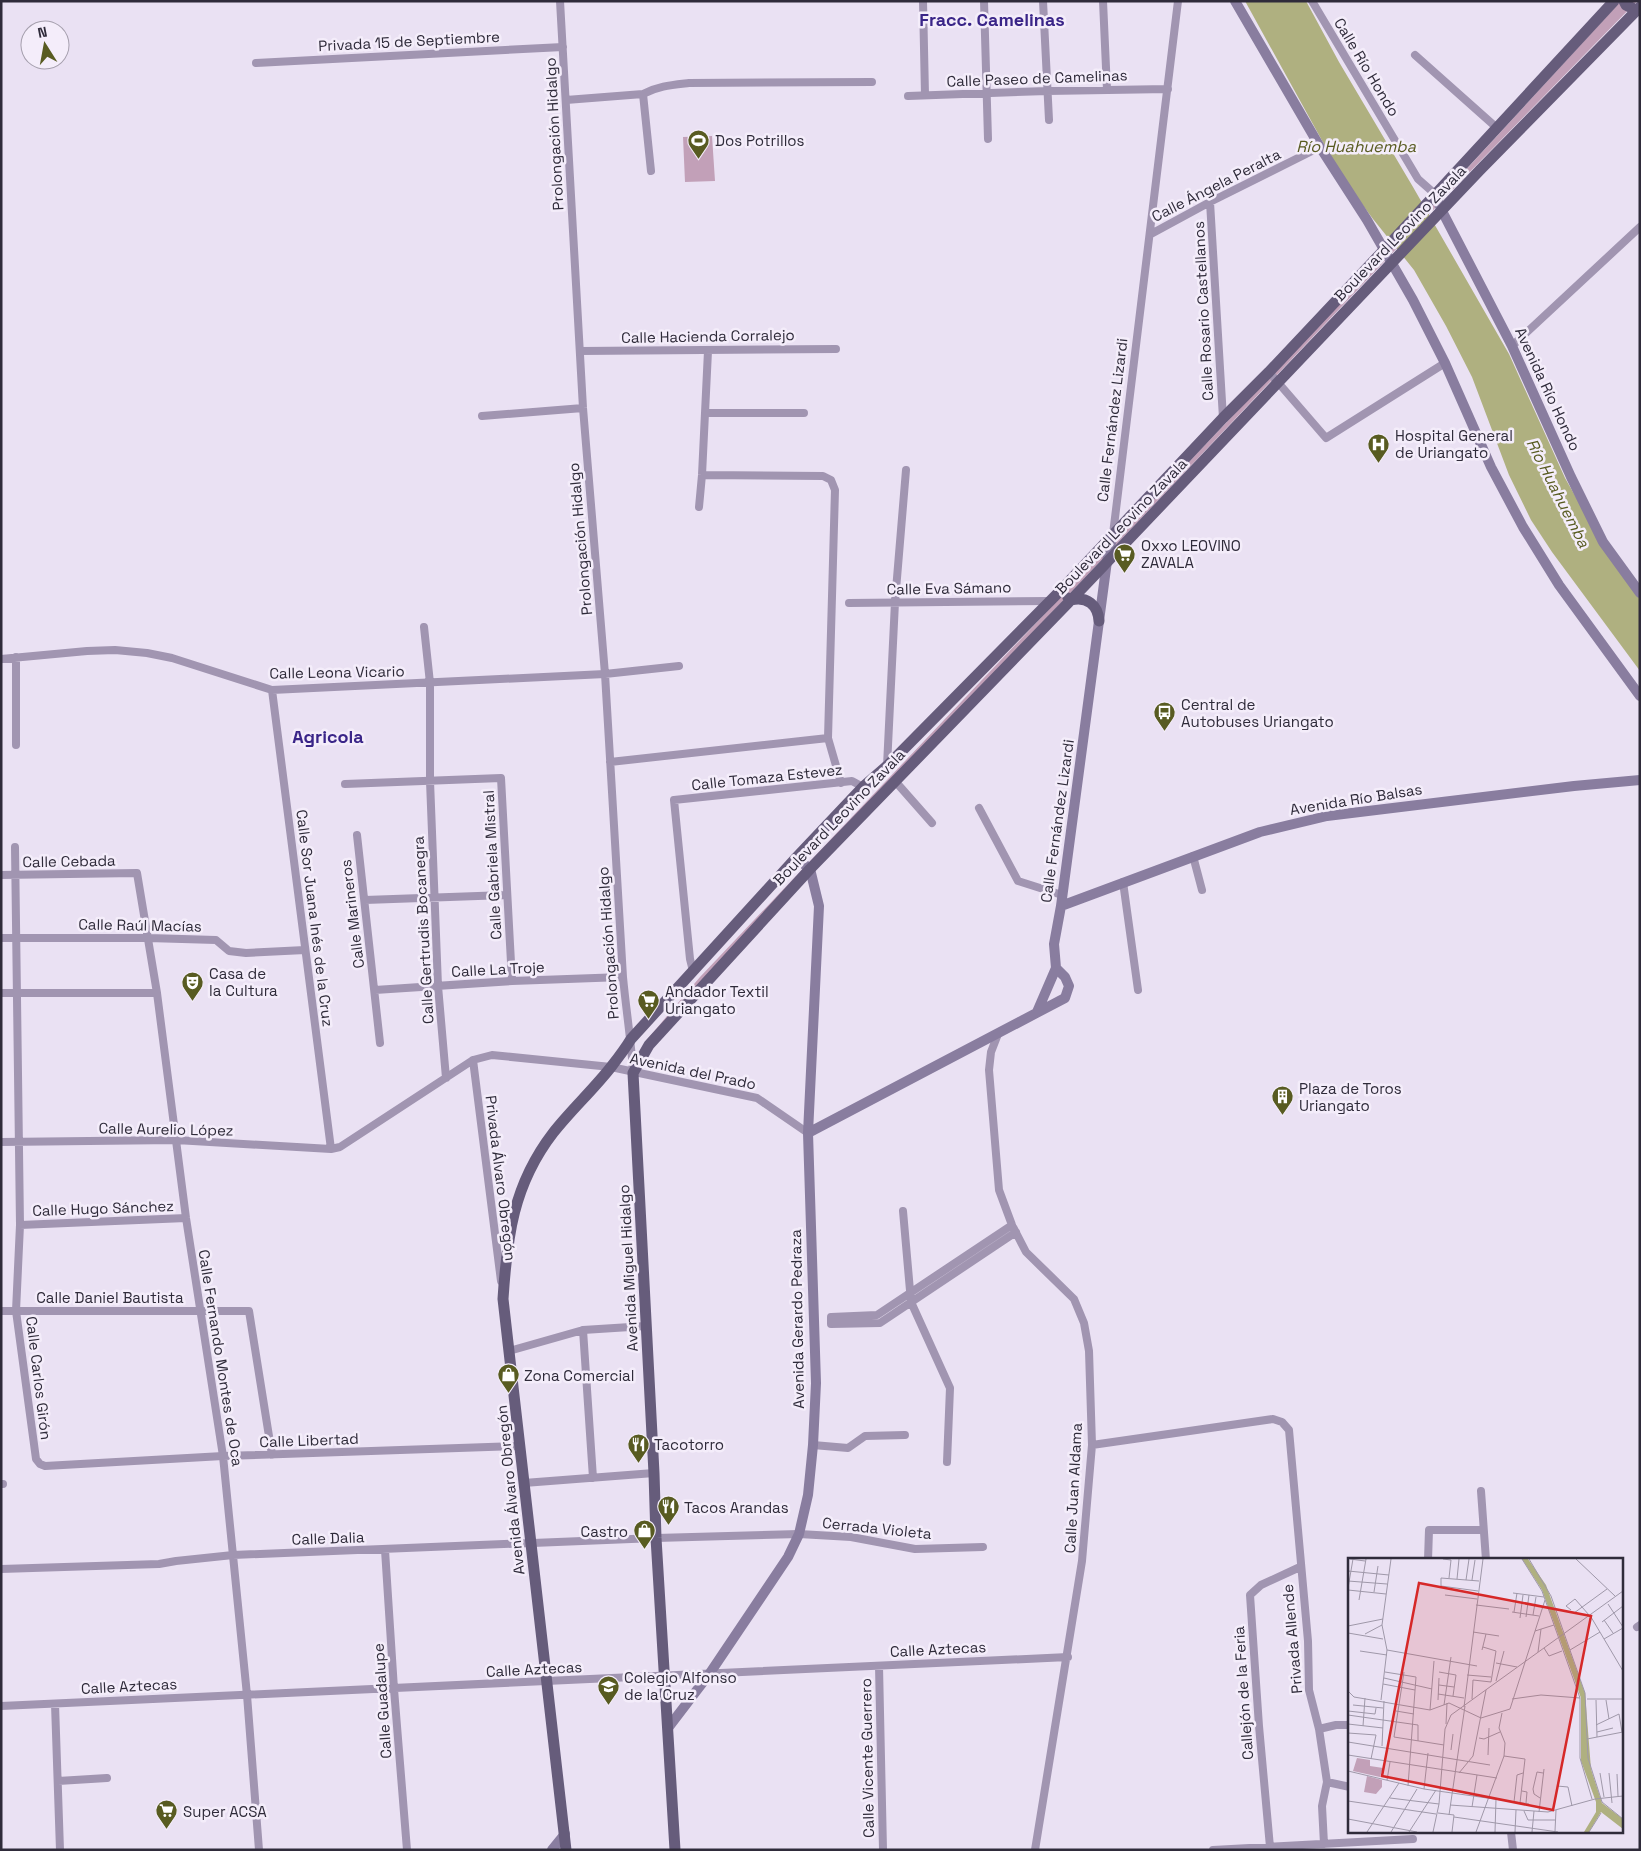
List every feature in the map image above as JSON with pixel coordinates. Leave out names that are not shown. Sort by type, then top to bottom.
[{"type":"main road","name":"Boulevard Leovino Zavala","points":[[611,1068],[631,1039],[796,858],[863,787],[887,766],[1060,591],[1222,418],[1269,372],[1386,248],[1614,1]]},
{"type":"main road","points":[[1624,1],[1626,5],[1638,8]]},
{"type":"main road","name":"Boulevard Leovino Zavala","points":[[633,1073],[649,1045],[810,868],[1638,8]]},
{"type":"main road","points":[[1060,591],[1070,600],[1079,598],[1093,604],[1098,611],[1100,621]]},
{"type":"main road","points":[[706,957],[718,968]]},
{"type":"main road","name":"Avenida Álvaro Obregón","points":[[566,1850],[503,1300],[510,1230],[522,1187],[552,1135],[611,1068]]},
{"type":"main road","name":"Avenida Miguel Hidalgo","points":[[633,1073],[656,1538],[675,1850]]},
{"type":"street","name":"Prolongación Hidalgo","points":[[560,1],[583,408],[605,674],[626,1019],[631,1039],[633,1073]]},
{"type":"street","points":[[923,1],[925,95]]},
{"type":"street","points":[[984,1],[988,139]]},
{"type":"street","points":[[1043,1],[1049,120]]},
{"type":"street","points":[[1104,1],[1107,90]]},
{"type":"street","name":"Calle Fernández Lizardi","points":[[1056,968],[1054,944],[1061,906],[1107,561],[1113,534],[1178,1]]},
{"type":"street","points":[[1236,1],[1320,148],[1386,248],[1445,363],[1491,467],[1523,527],[1559,585],[1640,696]]},
{"type":"street","name":"Calle Río Hondo","points":[[1312,1],[1418,179],[1432,197]]},
{"type":"street","name":"Privada 15 de Septiembre","points":[[256,62],[563,47]]},
{"type":"street","points":[[1415,55],[1497,128]]},
{"type":"street","points":[[566,100],[643,94],[669,85],[689,83],[872,82]]},
{"type":"street","name":"Calle Paseo de Camelinas","points":[[908,96],[1047,90],[1168,88]]},
{"type":"street","points":[[643,94],[651,171]]},
{"type":"street","name":"Calle Ángela Peralta","points":[[1151,234],[1210,202],[1320,148]]},
{"type":"street","name":"Avenida Río Hondo","points":[[1432,197],[1512,346],[1577,490],[1603,542],[1640,593]]},
{"type":"street","name":"Calle Rosario Castellanos","points":[[1210,202],[1222,418]]},
{"type":"street","points":[[1512,346],[1640,227]]},
{"type":"street","name":"Calle Hacienda Corralejo","points":[[580,352],[836,348]]},
{"type":"street","points":[[699,507],[708,351]]},
{"type":"street","points":[[1269,372],[1326,438],[1445,363]]},
{"type":"street","points":[[482,416],[583,408]]},
{"type":"street","points":[[705,413],[804,413]]},
{"type":"street","points":[[887,766],[895,602],[906,470]]},
{"type":"street","points":[[702,475],[823,476],[831,480],[836,490],[828,738],[841,783]]},
{"type":"street","name":"Calle Eva Sámano","points":[[849,603],[1050,601]]},
{"type":"street","name":"Calle Gertrudis Bocanegra","points":[[424,627],[430,683],[430,781],[438,986],[446,1078]]},
{"type":"street","name":"Calle Leona Vicario","points":[[1,659],[115,650],[147,653],[172,658],[272,690],[605,674],[679,666]]},
{"type":"street","points":[[16,657],[16,746]]},
{"type":"street","name":"Calle Sor Juana Inés de la Cruz","points":[[272,690],[331,1149]]},
{"type":"street","points":[[610,762],[828,738]]},
{"type":"street","name":"Calle Gabriela Mistral","points":[[430,781],[501,778],[512,981]]},
{"type":"street","name":"Avenida Río Balsas","points":[[1061,906],[1260,832],[1328,816],[1574,786],[1640,780]]},
{"type":"street","points":[[345,784],[430,781]]},
{"type":"street","name":"Calle Tomaza Estevez","points":[[693,971],[690,960],[674,800],[852,781],[863,787]]},
{"type":"street","points":[[895,781],[932,823]]},
{"type":"street","points":[[979,808],[1018,882],[1062,895]]},
{"type":"street","name":"Calle Marineros","points":[[357,835],[380,1043]]},
{"type":"street","name":"Calle Carlos Girón","points":[[15,847],[20,1142],[20,1224],[16,1311],[36,1459],[40,1464]]},
{"type":"street","points":[[1193,856],[1202,890]]},
{"type":"street","points":[[796,858],[810,868]]},
{"type":"street","name":"Avenida Gerardo Pedraza","points":[[668,1728],[710,1673],[788,1558],[798,1534],[808,1495],[816,1382],[808,1134],[819,906],[810,868]]},
{"type":"street","name":"Calle Cebada","points":[[1,875],[137,873]]},
{"type":"street","name":"Calle Fernando Montes de Oca","points":[[137,873],[157,993],[186,1218],[223,1456],[248,1695],[259,1850]]},
{"type":"street","points":[[1123,882],[1138,990]]},
{"type":"street","points":[[365,900],[506,895]]},
{"type":"street","name":"Calle Raúl Macías","points":[[1,938],[216,940],[229,951],[246,953],[305,950]]},
{"type":"street","points":[[808,1134],[1065,998],[1069,986],[1065,977],[1056,968],[1037,1012]]},
{"type":"street","name":"Calle La Troje","points":[[375,990],[512,981],[623,977]]},
{"type":"street","points":[[1,993],[157,993]]},
{"type":"street","name":"Calle Juan Aldama","points":[[998,1034],[991,1052],[990,1080],[999,1190],[1014,1229],[1026,1252],[1074,1299],[1084,1324],[1089,1351],[1092,1445],[1082,1561],[1068,1657],[1035,1850]]},
{"type":"street","name":"Avenida del Prado","points":[[331,1149],[340,1147],[472,1060],[492,1055],[611,1068],[757,1098],[808,1134]]},
{"type":"street","name":"Privada Álvaro Obregón","points":[[472,1060],[503,1300]]},
{"type":"street","name":"Calle Aurelio López","points":[[1,1142],[176,1140],[331,1149]]},
{"type":"street","points":[[903,1211],[911,1302],[950,1388],[947,1462]]},
{"type":"street","name":"Calle Hugo Sánchez","points":[[20,1224],[186,1218]]},
{"type":"street","points":[[1014,1229],[880,1323],[833,1326],[831,1324],[831,1317],[877,1315],[1014,1229]]},
{"type":"street","name":"Calle Daniel Bautista","points":[[1,1312],[249,1311],[272,1455]]},
{"type":"street","points":[[509,1351],[583,1330],[646,1326]]},
{"type":"street","points":[[583,1330],[593,1478]]},
{"type":"street","name":"Privada Allende","points":[[1092,1445],[1273,1419],[1282,1422],[1289,1430],[1308,1641],[1308,1690],[1320,1729],[1327,1782],[1322,1806],[1324,1844]]},
{"type":"street","points":[[813,1445],[848,1448],[865,1436],[905,1435]]},
{"type":"street","name":"Calle Libertad","points":[[40,1464],[45,1466],[223,1456],[520,1446]]},
{"type":"street","points":[[524,1483],[654,1474]]},
{"type":"street","points":[[1481,1490],[1486,1558]]},
{"type":"street","points":[[1428,1558],[1429,1530],[1483,1530]]},
{"type":"street","name":"Cerrada Violeta","points":[[656,1538],[798,1534],[851,1537],[915,1549],[983,1547]]},
{"type":"street","name":"Calle Dalia","points":[[1,1568],[159,1564],[234,1556],[656,1538]]},
{"type":"street","name":"Calle Guadalupe","points":[[386,1550],[394,1689],[407,1850]]},
{"type":"street","name":"Callejón de la Feria","points":[[1270,1847],[1250,1595],[1261,1585],[1300,1567]]},
{"type":"street","name":"Calle Aztecas","points":[[1,1706],[1068,1657]]},
{"type":"street","name":"Calle Vicente Guerrero","points":[[879,1666],[883,1850]]},
{"type":"street","points":[[55,1704],[60,1850]]},
{"type":"street","points":[[1320,1729],[1336,1725],[1348,1725]]},
{"type":"street","points":[[58,1780],[107,1778]]},
{"type":"street","points":[[1327,1782],[1348,1787]]},
{"type":"street","points":[[552,1850],[565,1834]]},
{"type":"street","points":[[1512,1834],[1513,1850]]},
{"type":"street","points":[[1213,1850],[1324,1844],[1383,1836],[1413,1839]]},
{"type":"shaded area","points":[[1621,1],[1637,1],[1454,188],[645,1042],[700,977],[1451,186]]},
{"type":"shaded area","name":"Dos Potrillos","points":[[712,136],[715,181],[685,182],[683,137]]},
{"type":"water","name":"Río Huahuemba","points":[[1245,1],[1306,1],[1339,62],[1509,354],[1565,478],[1602,543],[1640,599],[1640,671],[1552,552],[1531,520],[1509,475],[1472,377],[1446,326],[1414,270],[1353,192],[1330,155]]},
{"type":"place","name":"Dos Potrillos","points":[[699,159]]},
{"type":"place","name":"Hospital General de Uriangato","points":[[1379,463]]},
{"type":"place","name":"Oxxo LEOVINO ZAVALA","points":[[1125,573]]},
{"type":"place","name":"Central de Autobuses Uriangato","points":[[1165,732]]},
{"type":"place","name":"Casa de la Cultura","points":[[193,1001]]},
{"type":"place","name":"Andador Textil Uriangato","points":[[649,1019]]},
{"type":"place","name":"Plaza de Toros Uriangato","points":[[1283,1116]]},
{"type":"place","name":"Zona Comercial","points":[[508,1394]]},
{"type":"place","name":"Tacotorro","points":[[638,1463]]},
{"type":"place","name":"Tacos Arandas","points":[[668,1526]]},
{"type":"place","name":"Castro","points":[[644,1550]]},
{"type":"place","name":"Colegio Alfonso de la Cruz","points":[[608,1705]]},
{"type":"place","name":"Super ACSA","points":[[167,1830]]},
{"type":"district","name":"Fracc. Camelinas","points":[[992,19]]},
{"type":"district","name":"Agricola","points":[[328,736]]}]
